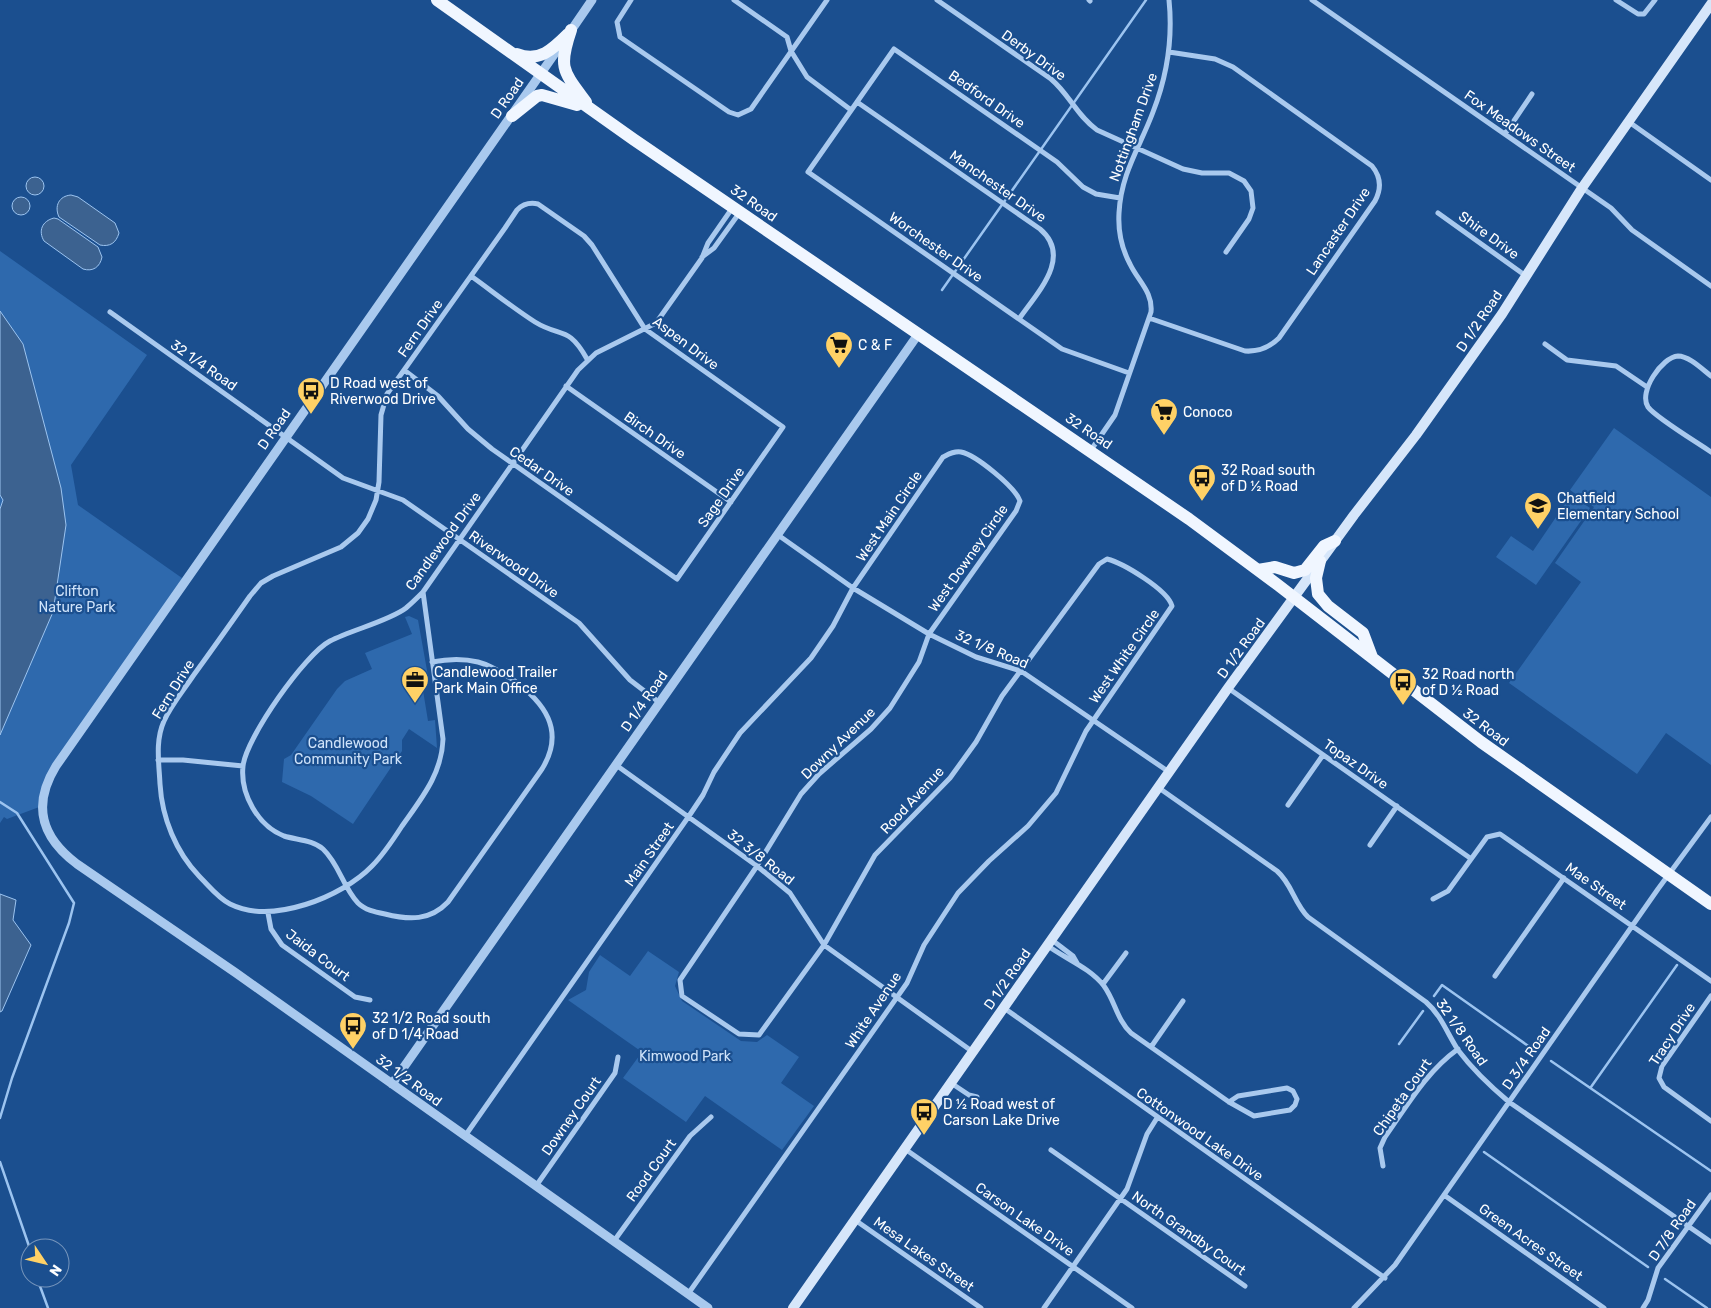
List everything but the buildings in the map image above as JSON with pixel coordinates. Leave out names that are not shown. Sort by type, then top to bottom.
[{"type":"main road","name":"32 Road","points":[[437,0],[593,111],[1091,450],[1258,570],[1531,779],[1711,904]]},
{"type":"main road","name":"D 1/2 Road","points":[[793,1308],[1228,688],[1320,561],[1416,435],[1502,314],[1582,188],[1711,4]]},
{"type":"main road","points":[[504,48],[527,57],[541,56],[551,51],[571,30]]},
{"type":"main road","points":[[571,30],[564,52],[563,63],[568,78],[593,111]]},
{"type":"main road","points":[[512,116],[542,94],[593,111]]},
{"type":"main road","points":[[1258,570],[1275,567],[1294,573],[1305,570],[1324,546],[1336,541]]},
{"type":"main road","points":[[1320,561],[1316,578],[1318,594],[1328,606],[1363,633],[1372,657]]},
{"type":"street","name":"D Road","points":[[42,806],[49,778],[56,766],[592,0]]},
{"type":"street","points":[[631,0],[617,22],[620,37],[732,114],[742,115],[749,111],[826,1]]},
{"type":"street","points":[[734,0],[787,37],[791,51],[801,70],[810,80],[851,110]]},
{"type":"street","name":"Derby Drive","points":[[937,0],[1051,79],[1090,125],[1135,148],[1189,171],[1229,173],[1244,181],[1251,191],[1253,208],[1226,252]]},
{"type":"street","name":"Nottingham Drive","points":[[1091,450],[1115,415],[1150,318],[1152,306],[1149,295],[1130,265],[1122,244],[1119,225],[1120,198],[1125,175],[1135,148],[1152,114],[1161,90],[1169,52],[1169,0]]},
{"type":"street","name":"Fox Meadows Street","points":[[1312,0],[1611,208],[1632,230],[1711,286]]},
{"type":"street","points":[[1616,0],[1638,14],[1644,14],[1655,0]]},
{"type":"street","name":"Bedford Drive","points":[[857,102],[894,48],[1057,162],[1083,187],[1096,194],[1120,198]]},
{"type":"street","name":"Lancaster Drive","points":[[1150,318],[1241,350],[1255,351],[1270,346],[1278,338],[1375,201],[1380,185],[1378,175],[1372,166],[1233,68],[1215,59],[1169,52]]},
{"type":"street","points":[[1505,134],[1532,94]]},
{"type":"street","name":"Worchester Drive","points":[[857,102],[808,172],[1062,349],[1129,373]]},
{"type":"street","name":"Manchester Drive","points":[[857,102],[1040,229],[1048,237],[1054,253],[1052,270],[1019,319]]},
{"type":"street","points":[[1628,122],[1711,180]]},
{"type":"street","name":"Fern Drive","points":[[423,592],[443,739],[438,770],[428,789],[372,866],[327,896],[268,913],[250,911],[231,904],[215,892],[188,863],[172,834],[164,811],[158,760],[158,745],[164,720],[250,596],[261,584],[272,576],[334,550],[351,540],[368,519],[380,477],[382,408],[387,394],[517,210],[529,203]]},
{"type":"street","name":"Aspen Drive","points":[[529,203],[542,205],[587,239],[645,330],[783,427]]},
{"type":"street","name":"Candlewood Drive","points":[[702,258],[714,248],[736,209]]},
{"type":"street","name":"Candlewood Drive","points":[[242,766],[253,738],[311,655],[330,641],[405,609],[423,592],[566,386],[587,359],[656,323],[702,258],[708,243],[736,209]]},
{"type":"street","name":"Shire Drive","points":[[1438,213],[1526,276]]},
{"type":"street","points":[[471,276],[538,324],[566,334],[577,344],[587,359]]},
{"type":"street","name":"32 1/4 Road","points":[[110,312],[258,416],[285,438]]},
{"type":"street","name":"D 1/4 Road","points":[[392,1084],[919,333]]},
{"type":"street","points":[[1545,344],[1567,360],[1616,366],[1646,387]]},
{"type":"street","points":[[1711,376],[1684,358],[1676,356],[1665,362],[1646,387],[1645,398],[1650,409],[1711,452]]},
{"type":"street","name":"Cedar Drive","points":[[404,370],[438,396],[468,429],[512,464],[677,579]]},
{"type":"street","name":"Birch Drive","points":[[566,386],[731,502]]},
{"type":"street","name":"Sage Drive","points":[[677,579],[783,427]]},
{"type":"street","name":"Riverwood Drive","points":[[285,438],[343,478],[403,500],[579,623],[630,680],[660,703]]},
{"type":"street","name":"West Downey Circle","points":[[929,634],[1016,511],[1020,501],[1017,493],[1010,485],[962,452],[953,452],[943,457]]},
{"type":"street","name":"West Main Circle","points":[[853,588],[943,457]]},
{"type":"street","name":"32 1/8 Road","points":[[778,535],[853,588],[929,634],[976,657],[1020,671],[1170,772]]},
{"type":"street","name":"Rood Avenue","points":[[759,1035],[824,945],[875,855],[950,778],[976,742],[1002,696],[1099,564],[1107,559],[1117,561],[1163,592],[1170,598],[1172,606]]},
{"type":"street","name":"Main Street","points":[[465,1137],[689,816],[703,795],[714,772],[740,734],[811,658],[833,626],[853,588]]},
{"type":"street","name":"West White Circle","points":[[1093,719],[1172,606]]},
{"type":"street","name":"Downy Avenue","points":[[759,1035],[739,1034],[682,996],[680,980],[757,866],[802,794],[819,774],[871,729],[890,708],[916,668],[929,634]]},
{"type":"street","points":[[158,760],[183,760],[242,766],[247,796],[261,820],[280,834],[313,843],[323,850],[333,862],[344,886],[359,905],[370,911],[411,919],[434,913],[452,897],[548,758],[552,737],[550,722],[543,707],[533,695],[501,672],[479,662],[456,659],[432,662]]},
{"type":"street","name":"Topaz Drive","points":[[1228,688],[1470,858]]},
{"type":"street","name":"White Avenue","points":[[688,1294],[907,983],[924,945],[958,893],[989,861],[1028,826],[1056,793],[1093,719]]},
{"type":"street","points":[[1288,805],[1323,755]]},
{"type":"street","name":"32 3/8 Road","points":[[616,765],[757,866],[790,893],[824,945],[973,1052]]},
{"type":"street","name":"32 1/8 Road","points":[[1159,788],[1277,872],[1289,883],[1300,909],[1308,917],[1435,1010],[1458,1049],[1481,1079],[1509,1102],[1711,1242]]},
{"type":"street","name":"32 1/2 Road","points":[[42,806],[48,832],[56,846],[66,856],[708,1308]]},
{"type":"street","points":[[1370,845],[1397,806]]},
{"type":"street","name":"D 3/4 Road","points":[[1354,1308],[1385,1278],[1668,875],[1711,817]]},
{"type":"street","name":"Mae Street","points":[[1433,899],[1448,891],[1486,837],[1500,834],[1711,981]]},
{"type":"street","points":[[1495,976],[1564,878]]},
{"type":"street","name":"Jaida Court","points":[[268,913],[271,929],[282,945],[355,997],[370,1000]]},
{"type":"street","points":[[1050,943],[1073,956],[1077,963],[1102,984],[1124,1025],[1151,1047],[1229,1102],[1254,1116],[1290,1110],[1295,1105],[1297,1099],[1293,1091],[1286,1088],[1238,1096],[1229,1102]]},
{"type":"street","points":[[1102,984],[1126,953]]},
{"type":"street","name":"Tracy Drive","points":[[1711,996],[1662,1066],[1659,1078],[1664,1087],[1711,1121]]},
{"type":"street","points":[[1151,1047],[1183,1002]]},
{"type":"street","name":"Cottonwood Lake Drive","points":[[1004,1008],[1385,1278]]},
{"type":"street","name":"Chipeta Court","points":[[1383,1166],[1380,1148],[1385,1137],[1431,1072],[1440,1062],[1458,1049]]},
{"type":"street","name":"Downey Court","points":[[536,1186],[615,1073],[618,1056]]},
{"type":"street","points":[[951,1082],[969,1095],[976,1097]]},
{"type":"street","name":"Rood Court","points":[[614,1241],[690,1136],[711,1117]]},
{"type":"street","points":[[1044,1308],[1121,1199],[1132,1179],[1147,1134],[1157,1118]]},
{"type":"street","name":"Carson Lake Drive","points":[[904,1149],[1132,1308]]},
{"type":"street","name":"North Grandby Court","points":[[1051,1150],[1244,1286]]},
{"type":"street","name":"Green Acres Street","points":[[1444,1195],[1604,1308]]},
{"type":"street","name":"D 7/8 Road","points":[[1643,1308],[1648,1300],[1658,1268],[1711,1195]]},
{"type":"street","name":"Mesa Lakes Street","points":[[855,1219],[981,1308]]},
{"type":"green space","name":"Clifton Nature Park","points":[[0,251],[147,355],[71,465],[78,505],[182,578],[179,591],[56,766],[42,806],[7,819],[4,817],[0,823]]},
{"type":"green space","points":[[1614,428],[1711,497],[1711,765],[1666,733],[1637,774],[1509,683],[1581,582],[1555,563],[1594,507],[1570,490]]},
{"type":"green space","points":[[1571,495],[1590,508],[1536,585],[1496,557],[1511,536],[1533,551]]},
{"type":"green space","name":"Candlewood Community Park","points":[[409,616],[418,620],[428,676],[421,678],[428,721],[435,720],[437,748],[409,729],[402,740],[402,751],[353,824],[311,796],[282,782],[284,759],[291,755],[337,689],[345,681],[372,669],[365,653],[412,634],[405,617]]},
{"type":"green space","name":"Kimwood Park","points":[[648,951],[679,972],[675,986],[682,1001],[741,1041],[757,1042],[767,1035],[799,1057],[781,1083],[814,1106],[782,1150],[705,1096],[686,1122],[623,1078],[642,1052],[568,1000],[586,990],[589,972],[600,955],[630,976]]},
{"type":"shaded area","points":[[31,177],[39,177],[44,182],[42,193],[31,195],[26,190],[26,182]]},
{"type":"shaded area","points":[[71,195],[78,197],[115,223],[119,233],[114,242],[110,245],[100,245],[59,217],[57,205],[63,197]]},
{"type":"shaded area","points":[[17,197],[25,197],[30,202],[28,213],[17,215],[12,210],[12,202]]},
{"type":"shaded area","points":[[54,218],[98,247],[102,257],[98,266],[90,270],[83,269],[44,241],[41,234],[42,227],[47,221]]},
{"type":"shaded area","points":[[0,311],[23,344],[61,488],[66,525],[53,612],[0,735],[0,509],[3,500],[0,495]]},
{"type":"shaded area","points":[[0,894],[16,900],[13,920],[31,945],[0,1012]]},
{"type":"waterway","points":[[942,290],[1146,0]]},
{"type":"waterway","points":[[0,802],[17,813],[74,903],[69,923],[12,1078],[0,1118]]},
{"type":"waterway","points":[[1591,1087],[1677,965]]},
{"type":"waterway","points":[[1434,996],[1442,985],[1534,1050]]},
{"type":"waterway","points":[[1399,1044],[1423,1011]]},
{"type":"waterway","points":[[1551,1061],[1711,1171]]},
{"type":"waterway","points":[[1484,1152],[1648,1267]]},
{"type":"waterway","points":[[0,1162],[26,1238]]},
{"type":"waterway","points":[[1665,1279],[1707,1308]]},
{"type":"waterway","points":[[41,1288],[48,1308]]},
{"type":"place","name":"C & F","points":[[839,369]]},
{"type":"place","name":"D Road west of Riverwood Drive","points":[[311,415]]},
{"type":"place","name":"Conoco","points":[[1164,436]]},
{"type":"place","name":"32 Road south of D ½ Road","points":[[1202,502]]},
{"type":"place","name":"Chatfield Elementary School","points":[[1538,530]]},
{"type":"place","name":"Candlewood Trailer Park Main Office","points":[[415,704]]},
{"type":"place","name":"32 Road north of D ½ Road","points":[[1403,706]]},
{"type":"place","name":"32 1/2 Road south of D 1/4 Road","points":[[353,1050]]},
{"type":"place","name":"D ½ Road west of Carson Lake Drive","points":[[924,1136]]}]
